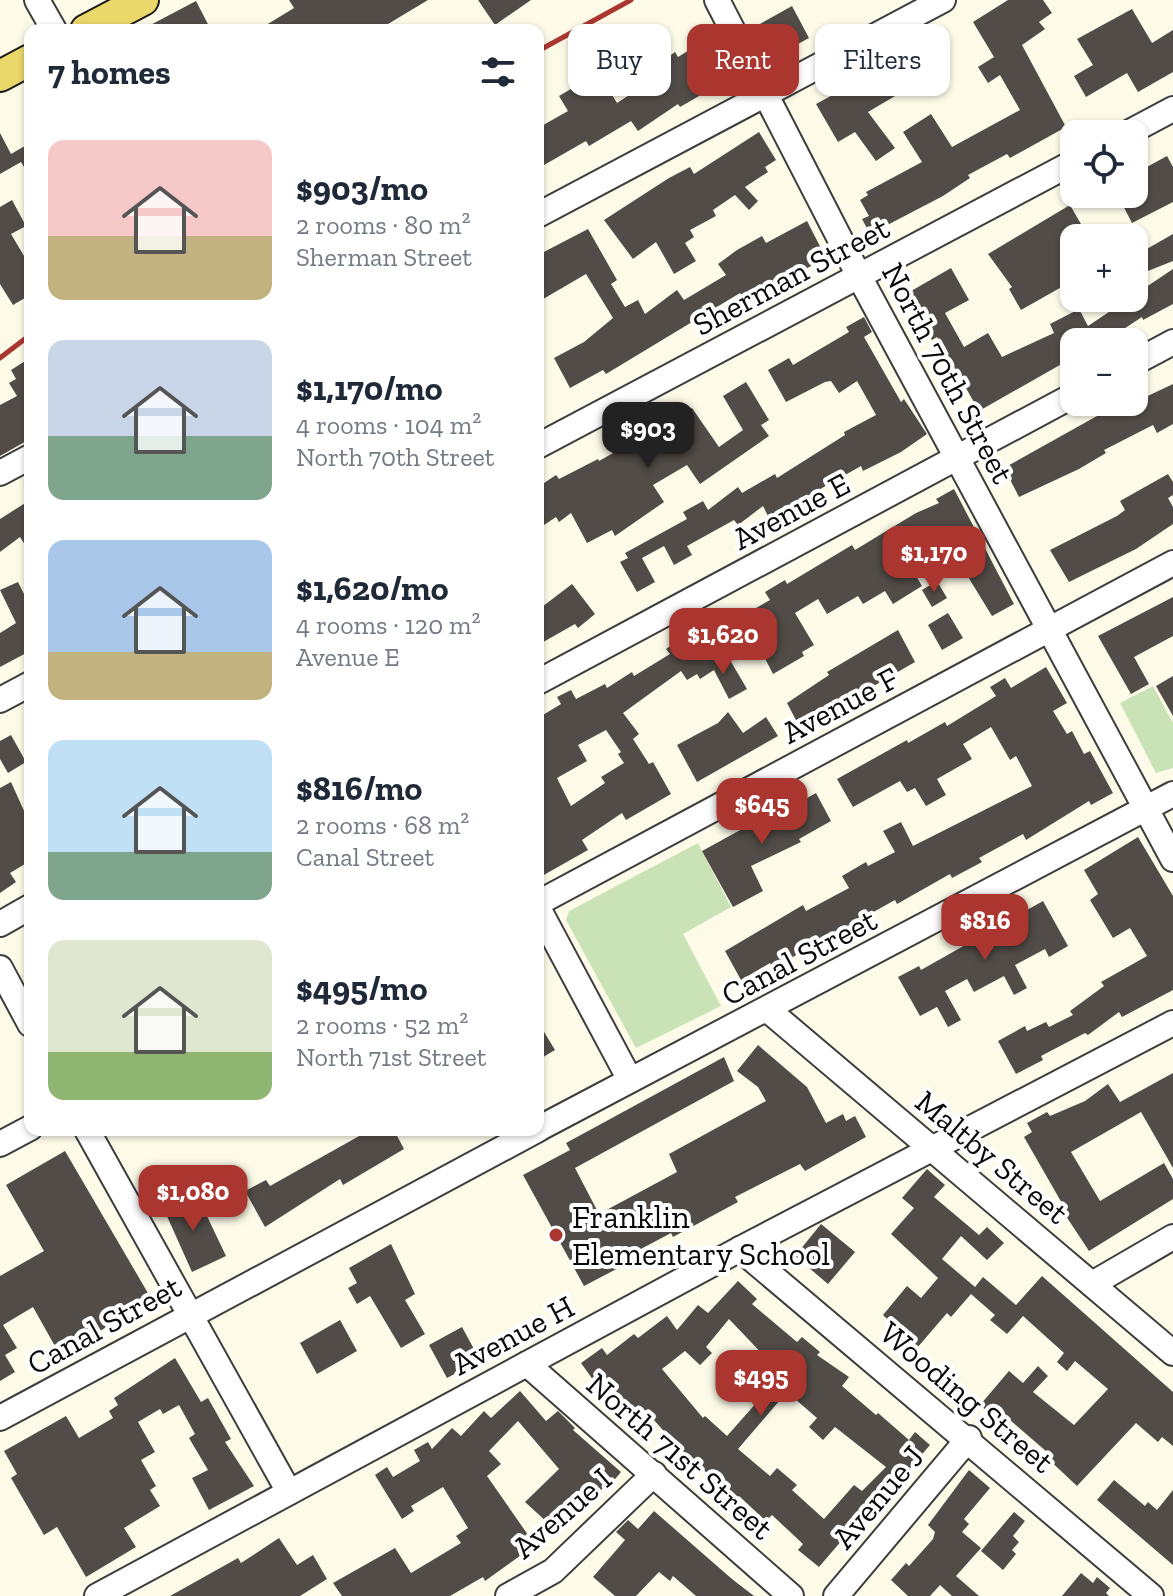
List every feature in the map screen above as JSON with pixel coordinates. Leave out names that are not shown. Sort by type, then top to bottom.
[{"type":"main road","points":[[97,24],[143,0]]},
{"type":"main road","points":[[0,76],[24,63]]},
{"type":"street","points":[[37,0],[51,24]]},
{"type":"street","name":"North 70th Street","points":[[717,0],[730,24]]},
{"type":"street","points":[[799,76],[943,0]]},
{"type":"street","points":[[544,212],[760,96]]},
{"type":"street","name":"North 70th Street","points":[[768,96],[859,276],[1173,859]]},
{"type":"street","points":[[1148,122],[1173,109]]},
{"type":"street","name":"Sherman Street","points":[[544,443],[1060,169]]},
{"type":"street","points":[[1148,355],[1173,342]]},
{"type":"street","name":"Avenue E","points":[[544,679],[1060,402]]},
{"type":"street","points":[[0,473],[24,460]]},
{"type":"street","name":"Avenue F","points":[[544,902],[1173,563]]},
{"type":"street","points":[[0,700],[24,687]]},
{"type":"street","name":"Canal Street","points":[[544,1126],[1173,794]]},
{"type":"street","points":[[0,924],[24,910]]},
{"type":"street","points":[[544,916],[630,1080]]},
{"type":"street","points":[[0,968],[24,1013]]},
{"type":"street","name":"Maltby Street","points":[[768,1010],[1173,1353]]},
{"type":"street","name":"Avenue H","points":[[97,1596],[740,1249],[1173,1023]]},
{"type":"street","points":[[0,1144],[24,1131]]},
{"type":"street","points":[[90,1136],[289,1492]]},
{"type":"street","name":"Canal Street","points":[[0,1418],[526,1136]]},
{"type":"street","points":[[1092,1284],[1173,1237]]},
{"type":"street","name":"Wooding Street","points":[[740,1249],[969,1438],[1151,1596]]},
{"type":"street","name":"North 71st Street","points":[[527,1364],[791,1596]]},
{"type":"street","name":"Avenue J","points":[[836,1596],[969,1438]]},
{"type":"street","name":"Avenue I","points":[[508,1596],[553,1571],[654,1474]]},
{"type":"green space","points":[[1153,686],[1173,723],[1173,768],[1156,773],[1120,703]]},
{"type":"green space","points":[[698,843],[731,907],[683,934],[721,1006],[636,1048],[566,920],[569,911]]},
{"type":"building","points":[[289,0],[428,0],[388,24],[268,24],[294,8]]},
{"type":"building","points":[[478,0],[531,0],[496,24]]},
{"type":"building","points":[[1008,0],[1043,0],[1052,13],[1039,22],[1045,29],[1022,45],[1062,120],[1060,130],[1010,158],[1007,154],[968,175],[970,178],[943,196],[870,234],[862,219],[869,216],[860,200],[868,195],[866,192],[922,162],[903,132],[931,114],[952,147],[1020,110],[1000,75],[988,83],[978,67],[994,57],[973,22]]},
{"type":"building","points":[[196,1],[208,24],[152,24]]},
{"type":"building","points":[[792,6],[809,38],[799,43],[799,24],[760,24]]},
{"type":"building","points":[[1132,9],[1152,43],[1173,30],[1173,72],[1138,92],[1127,73],[1086,97],[1074,76],[1093,65],[1077,39]]},
{"type":"building","points":[[687,51],[687,96],[699,96],[680,107],[678,104],[638,131],[631,121],[589,146],[586,141],[544,165],[544,125],[568,111],[559,96],[568,91],[568,96],[613,96],[617,103],[628,96],[671,96],[671,55],[675,52],[678,57]]},
{"type":"building","points":[[831,96],[895,96],[868,112],[895,148],[876,161],[855,132],[838,142],[816,104]]},
{"type":"building","points":[[759,132],[776,160],[765,167],[768,172],[745,187],[758,201],[749,210],[735,195],[713,210],[716,216],[690,230],[694,237],[685,243],[696,261],[674,274],[656,242],[633,259],[604,220],[690,167],[694,174]]},
{"type":"building","points":[[0,133],[11,154],[24,146],[24,167],[21,162],[0,174]]},
{"type":"building","points":[[1167,156],[1173,167],[1173,202],[1132,223],[1124,208],[1148,208],[1148,166]]},
{"type":"building","points":[[12,200],[24,222],[24,227],[11,234],[24,256],[24,299],[13,305],[0,284],[0,207]]},
{"type":"building","points":[[1065,208],[1072,208],[1081,224],[1060,224],[1060,288],[1021,310],[1009,289],[1012,287],[988,254]]},
{"type":"building","points":[[807,221],[826,258],[800,272],[798,270],[768,290],[764,284],[744,299],[740,293],[606,374],[603,370],[570,388],[554,358],[584,342],[613,318],[586,274],[544,298],[544,252],[588,229],[617,280],[611,284],[625,307],[638,300],[645,314],[677,290],[684,300],[726,275],[718,264],[737,250],[762,236],[766,243]]},
{"type":"building","points":[[1173,234],[1173,261],[1148,271],[1148,248]]},
{"type":"building","points":[[951,268],[969,300],[945,313],[964,347],[988,333],[1002,357],[1054,333],[1050,324],[1073,312],[1081,312],[1088,326],[1109,312],[1148,312],[1148,286],[1173,269],[1173,304],[1125,328],[1060,328],[1060,365],[979,411],[937,337],[932,340],[906,294]]},
{"type":"building","points":[[864,317],[872,332],[864,337],[901,402],[904,399],[927,434],[901,452],[863,471],[861,466],[769,518],[763,506],[738,525],[734,520],[687,546],[692,555],[674,565],[664,546],[642,558],[655,582],[637,592],[620,562],[628,558],[625,553],[687,519],[683,512],[703,501],[708,510],[738,487],[742,493],[775,474],[777,478],[845,435],[844,432],[876,415],[857,381],[839,393],[831,381],[825,382],[786,402],[768,370],[789,358],[793,365],[849,332],[846,327]]},
{"type":"building","points":[[24,362],[24,442],[0,456],[0,405],[17,396],[9,383],[16,379],[11,370]]},
{"type":"building","points":[[746,382],[769,420],[761,425],[769,436],[700,484],[687,465],[653,485],[664,502],[615,536],[612,530],[587,543],[571,513],[559,522],[556,517],[544,525],[544,483],[556,475],[559,479],[599,461],[659,427],[661,430],[692,408],[719,447],[743,430],[723,396]]},
{"type":"building","points":[[1173,384],[1173,424],[1157,433],[1153,425],[1104,450],[1106,453],[1079,469],[1019,497],[1004,468],[1097,416],[1148,416],[1148,396]]},
{"type":"building","points":[[1168,474],[1173,482],[1173,495],[1168,498],[1173,507],[1173,524],[1136,549],[1069,582],[1050,550],[1117,516],[1125,510],[1120,501]]},
{"type":"building","points":[[954,489],[1014,604],[992,616],[943,536],[907,561],[922,586],[893,604],[885,591],[863,604],[858,596],[827,614],[818,599],[795,613],[814,645],[802,652],[804,656],[773,674],[758,645],[730,660],[747,689],[729,699],[714,670],[700,679],[697,674],[687,680],[681,671],[623,713],[639,734],[633,739],[649,764],[653,762],[671,794],[626,820],[622,813],[582,840],[588,850],[544,875],[544,714],[561,704],[557,697],[571,690],[576,699],[605,684],[607,688],[632,672],[634,676],[670,654],[666,649],[687,635],[701,659],[720,648],[708,627],[721,620],[724,626],[770,600],[765,592],[785,580],[787,584],[852,545],[855,550],[916,513],[939,503],[936,499]],"holes":[[[606,730],[621,752],[618,754],[624,763],[601,777],[605,783],[571,806],[557,778],[587,761],[578,745]]]},
{"type":"building","points":[[24,504],[24,543],[20,537],[0,552],[0,519]]},
{"type":"building","points":[[937,581],[947,598],[932,607],[922,590]]},
{"type":"building","points":[[18,582],[24,594],[24,654],[0,667],[0,633],[16,623],[0,590]]},
{"type":"building","points":[[572,584],[595,614],[578,628],[575,624],[544,642],[544,605]]},
{"type":"building","points":[[1173,597],[1173,636],[1134,657],[1149,684],[1131,694],[1098,636]]},
{"type":"building","points":[[948,613],[963,638],[942,650],[928,625]]},
{"type":"building","points":[[898,630],[915,662],[834,709],[831,704],[797,722],[787,703],[829,675],[827,672]]},
{"type":"building","points":[[1046,667],[1067,703],[1053,711],[1067,734],[1072,731],[1084,754],[1090,751],[1113,793],[1091,805],[1089,801],[1026,840],[1023,834],[979,858],[982,862],[952,878],[950,874],[897,904],[895,900],[773,968],[770,963],[741,980],[725,951],[803,905],[806,911],[849,888],[842,876],[866,862],[868,866],[895,852],[883,831],[901,822],[913,846],[1032,786],[1016,756],[1010,760],[991,727],[963,744],[972,759],[937,779],[946,795],[926,806],[915,788],[907,792],[900,781],[853,807],[837,779],[907,740],[908,743],[945,722],[947,726],[996,696],[990,687],[1005,678],[1011,688]]},
{"type":"building","points":[[1173,676],[1173,716],[1156,686]]},
{"type":"building","points":[[728,712],[743,733],[766,717],[778,736],[697,782],[677,745],[718,723]]},
{"type":"building","points":[[11,735],[24,758],[24,763],[8,773],[0,759],[0,741]]},
{"type":"building","points":[[11,782],[24,811],[24,865],[10,873],[16,882],[0,893],[0,788]]},
{"type":"building","points":[[816,793],[831,821],[799,839],[801,842],[751,866],[763,891],[733,907],[702,851],[782,807],[784,811]]},
{"type":"building","points":[[1138,837],[1173,896],[1173,990],[1122,1017],[1119,1012],[1088,1035],[1085,1033],[1041,1056],[1043,1060],[1016,1074],[998,1041],[1025,1026],[1027,1031],[1046,1022],[1049,1027],[1073,1015],[1070,1011],[1104,986],[1101,982],[1147,956],[1130,928],[1113,938],[1090,900],[1098,894],[1084,870]]},
{"type":"building","points":[[1043,901],[1068,946],[1049,957],[1045,949],[1015,965],[1027,988],[1014,995],[1004,976],[974,992],[967,979],[945,991],[961,1020],[948,1027],[937,1007],[920,1016],[898,977],[919,966],[921,970]]},
{"type":"building","points":[[544,1032],[555,1050],[544,1056]]},
{"type":"building","points":[[758,1045],[807,1087],[826,1123],[843,1114],[846,1121],[855,1116],[866,1137],[805,1171],[800,1164],[735,1197],[738,1202],[673,1237],[671,1233],[624,1258],[626,1264],[584,1286],[523,1175],[570,1150],[566,1143],[724,1057],[734,1081],[575,1168],[599,1214],[677,1172],[669,1154],[766,1101],[758,1087],[737,1071]]},
{"type":"building","points":[[1173,1073],[1173,1168],[1141,1112],[1071,1152],[1100,1201],[1164,1163],[1173,1179],[1173,1199],[1089,1251],[1060,1207],[1063,1205],[1024,1137],[1032,1132],[1027,1123],[1047,1112],[1050,1116],[1085,1101],[1108,1084],[1120,1102]]},
{"type":"building","points":[[359,1136],[397,1136],[404,1149],[343,1185],[340,1179],[265,1227],[245,1191],[266,1180],[270,1186]]},
{"type":"building","points":[[65,1151],[152,1300],[73,1347],[69,1341],[56,1348],[33,1307],[3,1325],[17,1348],[5,1355],[15,1372],[0,1381],[0,1276],[44,1251],[6,1185]]},
{"type":"building","points":[[927,1169],[945,1185],[934,1197],[979,1235],[987,1227],[1004,1243],[987,1260],[961,1236],[942,1259],[975,1287],[983,1277],[1016,1305],[1042,1276],[1173,1392],[1173,1446],[1162,1437],[1158,1442],[1136,1423],[1077,1486],[1044,1455],[1047,1452],[1010,1420],[1005,1426],[980,1405],[1009,1371],[1023,1383],[1038,1366],[1048,1376],[1033,1392],[1074,1425],[1108,1389],[1075,1361],[1067,1371],[1057,1362],[1064,1353],[1023,1316],[1007,1334],[990,1320],[995,1315],[971,1294],[951,1317],[947,1313],[917,1348],[883,1315],[907,1286],[921,1298],[938,1278],[891,1234],[914,1208],[902,1198]]},
{"type":"building","points":[[188,1192],[200,1215],[205,1212],[226,1256],[192,1272],[162,1205]]},
{"type":"building","points":[[821,1224],[855,1252],[828,1284],[795,1256]]},
{"type":"building","points":[[391,1244],[415,1294],[405,1300],[425,1334],[401,1348],[370,1296],[357,1304],[348,1288],[357,1283],[349,1268]]},
{"type":"building","points":[[738,1281],[757,1299],[752,1304],[797,1342],[802,1337],[820,1352],[817,1355],[849,1377],[842,1386],[909,1440],[915,1432],[930,1445],[899,1481],[903,1486],[891,1498],[884,1491],[819,1567],[798,1550],[803,1544],[772,1515],[766,1521],[739,1496],[736,1499],[678,1447],[645,1410],[633,1421],[609,1396],[606,1398],[581,1363],[602,1348],[607,1355],[634,1334],[638,1338],[667,1316],[677,1330],[698,1305],[708,1313]],"holes":[[[729,1319],[768,1360],[751,1381],[765,1393],[727,1436],[705,1416],[703,1418],[662,1369],[685,1351],[700,1365],[712,1353],[706,1347]],[[787,1392],[817,1418],[809,1427],[823,1440],[835,1427],[886,1467],[862,1491],[854,1485],[824,1519],[792,1490],[797,1485],[777,1468],[770,1476],[738,1449]]]},
{"type":"building","points":[[340,1320],[357,1351],[317,1374],[300,1343]]},
{"type":"building","points":[[462,1327],[480,1360],[447,1378],[429,1345]]},
{"type":"building","points":[[175,1358],[201,1402],[208,1398],[231,1439],[225,1442],[254,1486],[209,1510],[192,1478],[208,1470],[189,1438],[195,1434],[179,1405],[163,1414],[160,1409],[138,1422],[155,1452],[141,1460],[156,1486],[150,1490],[160,1506],[124,1528],[136,1547],[86,1577],[57,1527],[44,1535],[11,1478],[17,1474],[4,1451],[66,1416],[79,1438],[113,1418],[109,1411],[118,1405],[114,1398]]},
{"type":"building","points":[[520,1391],[546,1421],[558,1411],[575,1428],[573,1430],[621,1472],[606,1490],[603,1488],[559,1533],[525,1502],[559,1469],[518,1421],[489,1451],[501,1464],[487,1476],[535,1545],[485,1581],[483,1577],[450,1596],[342,1596],[333,1583],[395,1548],[411,1573],[461,1543],[456,1536],[468,1528],[443,1487],[411,1506],[414,1511],[402,1519],[375,1475],[387,1467],[393,1477],[420,1461],[414,1450],[428,1442],[432,1449],[452,1428],[461,1436],[484,1411],[491,1418]]},
{"type":"building","points":[[969,1470],[990,1488],[964,1519],[969,1524],[962,1532],[981,1548],[956,1576],[979,1596],[952,1596],[940,1585],[930,1596],[908,1596],[891,1580],[906,1563],[909,1566],[933,1539],[935,1532],[928,1525]]},
{"type":"building","points":[[1114,1480],[1145,1506],[1148,1502],[1157,1510],[1173,1490],[1173,1565],[1097,1500]]},
{"type":"building","points":[[654,1511],[754,1596],[696,1596],[673,1576],[670,1581],[659,1572],[636,1596],[615,1596],[593,1577],[625,1540],[616,1532],[628,1520],[638,1529]]},
{"type":"building","points":[[1014,1512],[1025,1521],[1013,1536],[1019,1542],[1012,1550],[1016,1554],[1003,1570],[981,1551]]},
{"type":"building","points":[[279,1538],[297,1565],[313,1555],[327,1579],[300,1596],[170,1596],[238,1558],[241,1563]]},
{"type":"building","points":[[1081,1573],[1093,1583],[1097,1577],[1110,1588],[1106,1593],[1109,1596],[1062,1596]]},
{"type":"railway","points":[[544,48],[631,0]]},
{"type":"railway","points":[[0,358],[24,340]]},
{"type":"place","name":"Franklin Elementary School","points":[[556,1235]]}]
